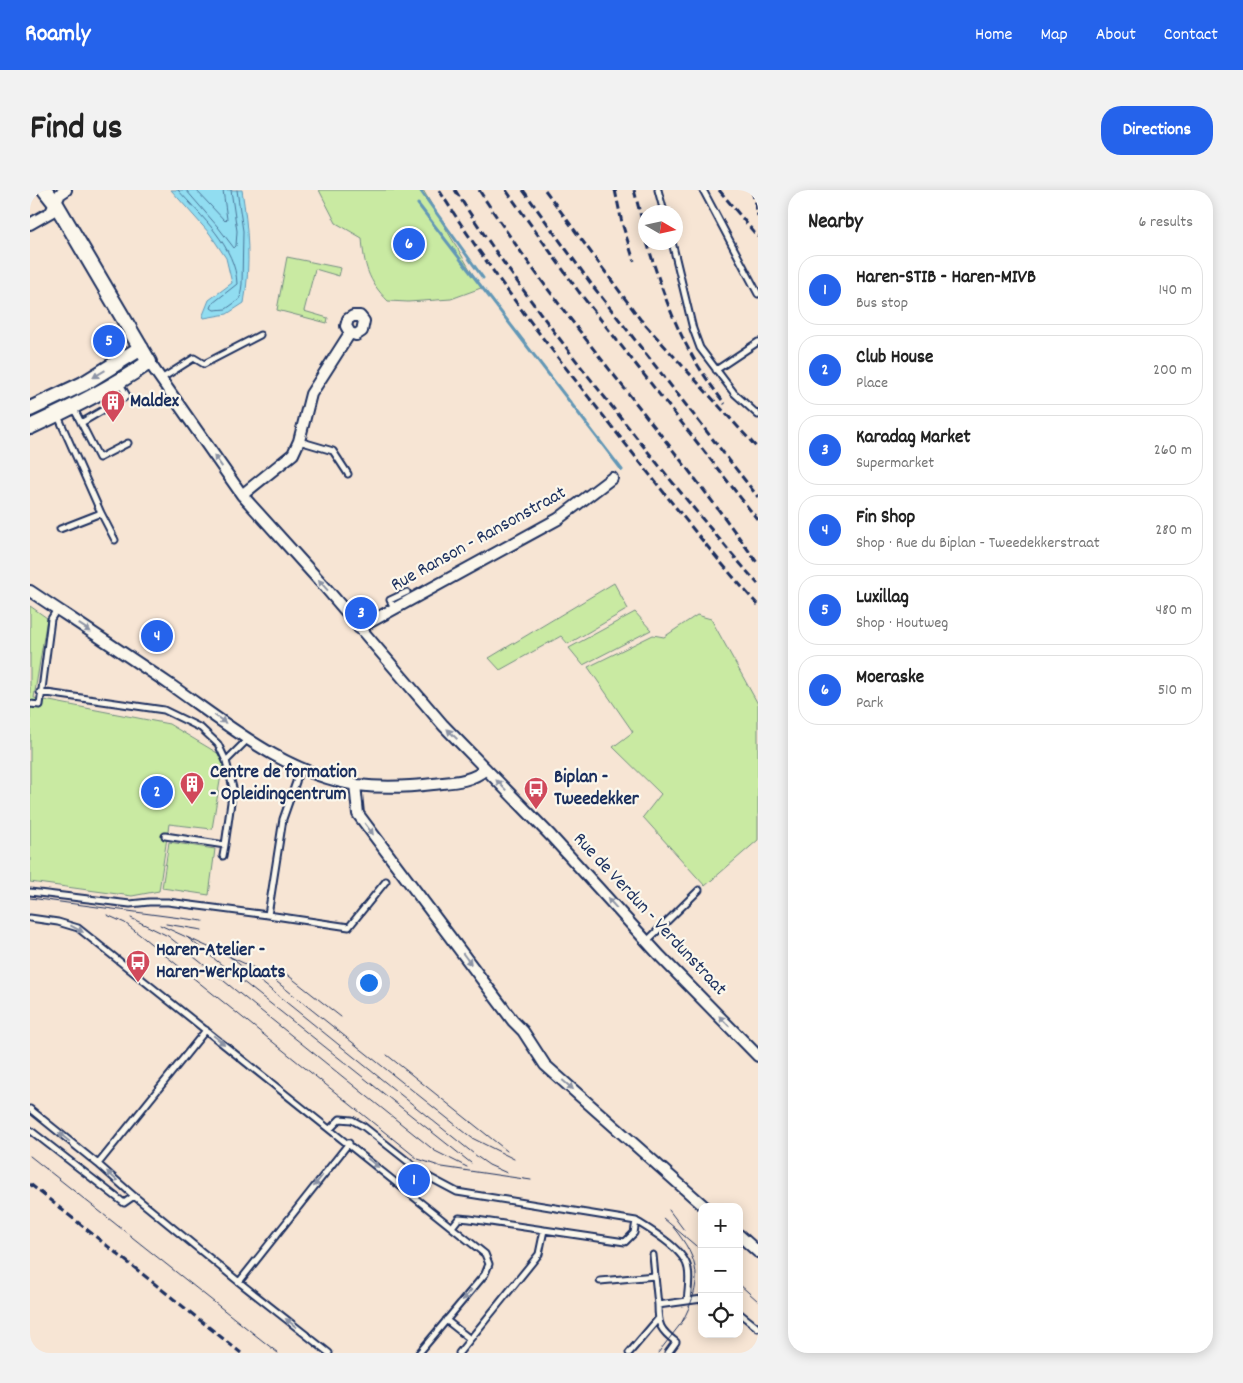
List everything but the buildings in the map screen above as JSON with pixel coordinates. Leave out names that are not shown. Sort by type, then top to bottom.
[{"type":"main road","points":[[30,427],[73,407],[119,382],[149,362],[56,204],[45,190]]},
{"type":"main road","points":[[30,409],[83,384],[141,348]]},
{"type":"street","points":[[30,224],[51,212],[60,194],[66,190]]},
{"type":"street","points":[[242,495],[293,454],[299,441],[311,394],[350,333]]},
{"type":"street","name":"Rue de Verdun - Verdunstraat","points":[[149,362],[242,495],[443,725],[551,836],[647,941],[758,1056]]},
{"type":"street","name":"Rue Ranson - Ransonstraat","points":[[359,628],[558,519],[612,478]]},
{"type":"street","points":[[30,591],[248,739],[273,755],[299,768],[355,784],[399,787],[469,780],[486,769]]},
{"type":"street","points":[[355,784],[358,814],[513,1021],[524,1031],[545,1065],[700,1203]]},
{"type":"street","points":[[743,1239],[758,1252]]},
{"type":"lane","points":[[658,190],[662,205]]},
{"type":"lane","points":[[703,190],[758,294]]},
{"type":"lane","points":[[674,250],[696,340],[704,355],[734,392],[758,415]]},
{"type":"lane","points":[[161,379],[194,358],[204,364],[260,335]]},
{"type":"lane","points":[[716,370],[758,342]]},
{"type":"lane","points":[[81,423],[127,396],[119,382]]},
{"type":"lane","points":[[73,407],[99,458],[128,443]]},
{"type":"lane","points":[[57,415],[115,540]]},
{"type":"lane","points":[[299,441],[333,451],[348,474]]},
{"type":"lane","points":[[60,529],[101,513]]},
{"type":"lane","points":[[394,608],[390,600],[407,592]]},
{"type":"lane","points":[[30,704],[40,705],[40,692],[51,619],[57,609]]},
{"type":"lane","points":[[40,692],[164,710],[201,728],[218,744],[226,761],[233,788],[223,856]]},
{"type":"lane","points":[[226,761],[248,739]]},
{"type":"lane","points":[[268,915],[282,819],[296,782],[299,768]]},
{"type":"lane","points":[[165,836],[225,845]]},
{"type":"lane","points":[[30,892],[130,904],[168,902],[349,927],[386,881]]},
{"type":"lane","points":[[647,941],[699,890]]},
{"type":"lane","points":[[30,918],[58,922],[78,928],[349,1143],[485,1254],[489,1264],[485,1274],[419,1353]]},
{"type":"lane","points":[[98,1164],[206,1030]]},
{"type":"lane","points":[[30,1109],[238,1282],[329,1353]]},
{"type":"lane","points":[[330,1129],[340,1119],[352,1120],[363,1126],[424,1175],[457,1192],[636,1221],[654,1232],[684,1257],[688,1269],[687,1301]]},
{"type":"lane","points":[[30,1130],[118,1200],[124,1203],[134,1196]]},
{"type":"lane","points":[[238,1282],[349,1143]]},
{"type":"lane","points":[[452,1227],[460,1218],[625,1242],[634,1233],[636,1221]]},
{"type":"lane","points":[[459,1353],[539,1254],[544,1230]]},
{"type":"lane","points":[[653,1255],[658,1319],[662,1331],[676,1342],[668,1353]]},
{"type":"lane","points":[[600,1281],[655,1276]]},
{"type":"lane","points":[[658,1305],[698,1300]]},
{"type":"lane","points":[[743,1316],[758,1328]]},
{"type":"lane","points":[[630,1353],[658,1319]]},
{"type":"lane","points":[[446,1320],[470,1339]]},
{"type":"green space","points":[[319,190],[423,190],[481,288],[451,299],[408,302],[388,301],[376,287],[368,272],[362,238],[336,223]]},
{"type":"green space","points":[[287,257],[341,268],[339,276],[315,269],[304,311],[328,318],[327,323],[277,310]]},
{"type":"green space","points":[[614,583],[628,609],[568,644],[561,636],[500,670],[489,658]]},
{"type":"green space","points":[[30,606],[47,618],[34,698],[169,724],[224,757],[212,829],[169,824],[159,891],[132,896],[30,882]]},
{"type":"green space","points":[[635,612],[651,630],[583,665],[569,648]]},
{"type":"green space","points":[[697,615],[711,619],[758,704],[758,840],[705,886],[643,817],[661,794],[613,747],[633,732],[588,667],[653,635],[664,637]]},
{"type":"green space","points":[[169,842],[215,849],[209,895],[162,888]]},
{"type":"water","points":[[171,190],[242,190],[248,246],[246,289],[244,303],[227,314],[204,318],[203,315],[209,300],[232,283],[226,258],[210,234]]},
{"type":"waterway","points":[[420,190],[483,278]]},
{"type":"waterway","points":[[418,204],[622,470]]},
{"type":"tram line","points":[[30,898],[203,921]]},
{"type":"tram line","points":[[107,915],[125,923],[418,1159],[442,1167],[531,1180]]},
{"type":"tram line","points":[[131,918],[168,936],[435,1151],[467,1167]]},
{"type":"tram line","points":[[166,924],[202,930]]},
{"type":"tram line","points":[[160,925],[272,976]]},
{"type":"tram line","points":[[188,938],[471,1163]]},
{"type":"tram line","points":[[229,956],[479,1158],[507,1173]]},
{"type":"tram line","points":[[280,969],[341,1017]]},
{"type":"tram line","points":[[267,974],[472,1138],[514,1159]]},
{"type":"tram line","points":[[387,1055],[507,1151]]},
{"type":"tram line","points":[[30,1156],[278,1353]]},
{"type":"tram line","points":[[669,1210],[684,1230]]},
{"type":"tram line","points":[[663,1218],[698,1248]]},
{"type":"tram line","points":[[673,1227],[689,1251],[696,1273],[693,1295],[682,1322]]},
{"type":"tram line","points":[[743,1288],[758,1301]]},
{"type":"tram line","points":[[658,1353],[686,1317]]},
{"type":"railway","points":[[439,190],[480,253],[547,343],[686,520],[758,605]]},
{"type":"railway","points":[[455,190],[509,270],[606,399],[681,493],[758,584]]},
{"type":"railway","points":[[479,190],[545,286],[688,470],[758,564]]},
{"type":"railway","points":[[506,190],[579,292],[758,520]]},
{"type":"railway","points":[[523,190],[592,285],[758,497]]},
{"type":"railway","points":[[545,190],[640,319],[758,449]]},
{"type":"railway","points":[[615,190],[622,223],[634,261]]},
{"type":"railway","points":[[634,190],[638,205]]},
{"type":"railway","points":[[719,190],[758,237]]},
{"type":"railway","points":[[752,190],[758,216]]},
{"type":"railway","points":[[650,250],[665,298],[682,337],[701,371],[725,404]]},
{"type":"railway","points":[[30,1184],[241,1353]]},
{"type":"place","name":"Moeraske","points":[[409,244]]},
{"type":"place","name":"Luxillag","points":[[109,341]]},
{"type":"place","name":"Maldex","points":[[113,423]]},
{"type":"place","name":"Karadag Market","points":[[361,613]]},
{"type":"place","name":"Fin Shop","points":[[157,636]]},
{"type":"place","name":"Club House","points":[[157,792]]},
{"type":"place","name":"Centre de formation - Opleidingcentrum","points":[[192,805]]},
{"type":"place","name":"Biplan - Tweedekker","points":[[536,810]]},
{"type":"place","name":"Haren-Atelier - Haren-Werkplaats","points":[[138,983]]},
{"type":"place","name":"Haren-STIB - Haren-MIVB","points":[[414,1180]]}]
